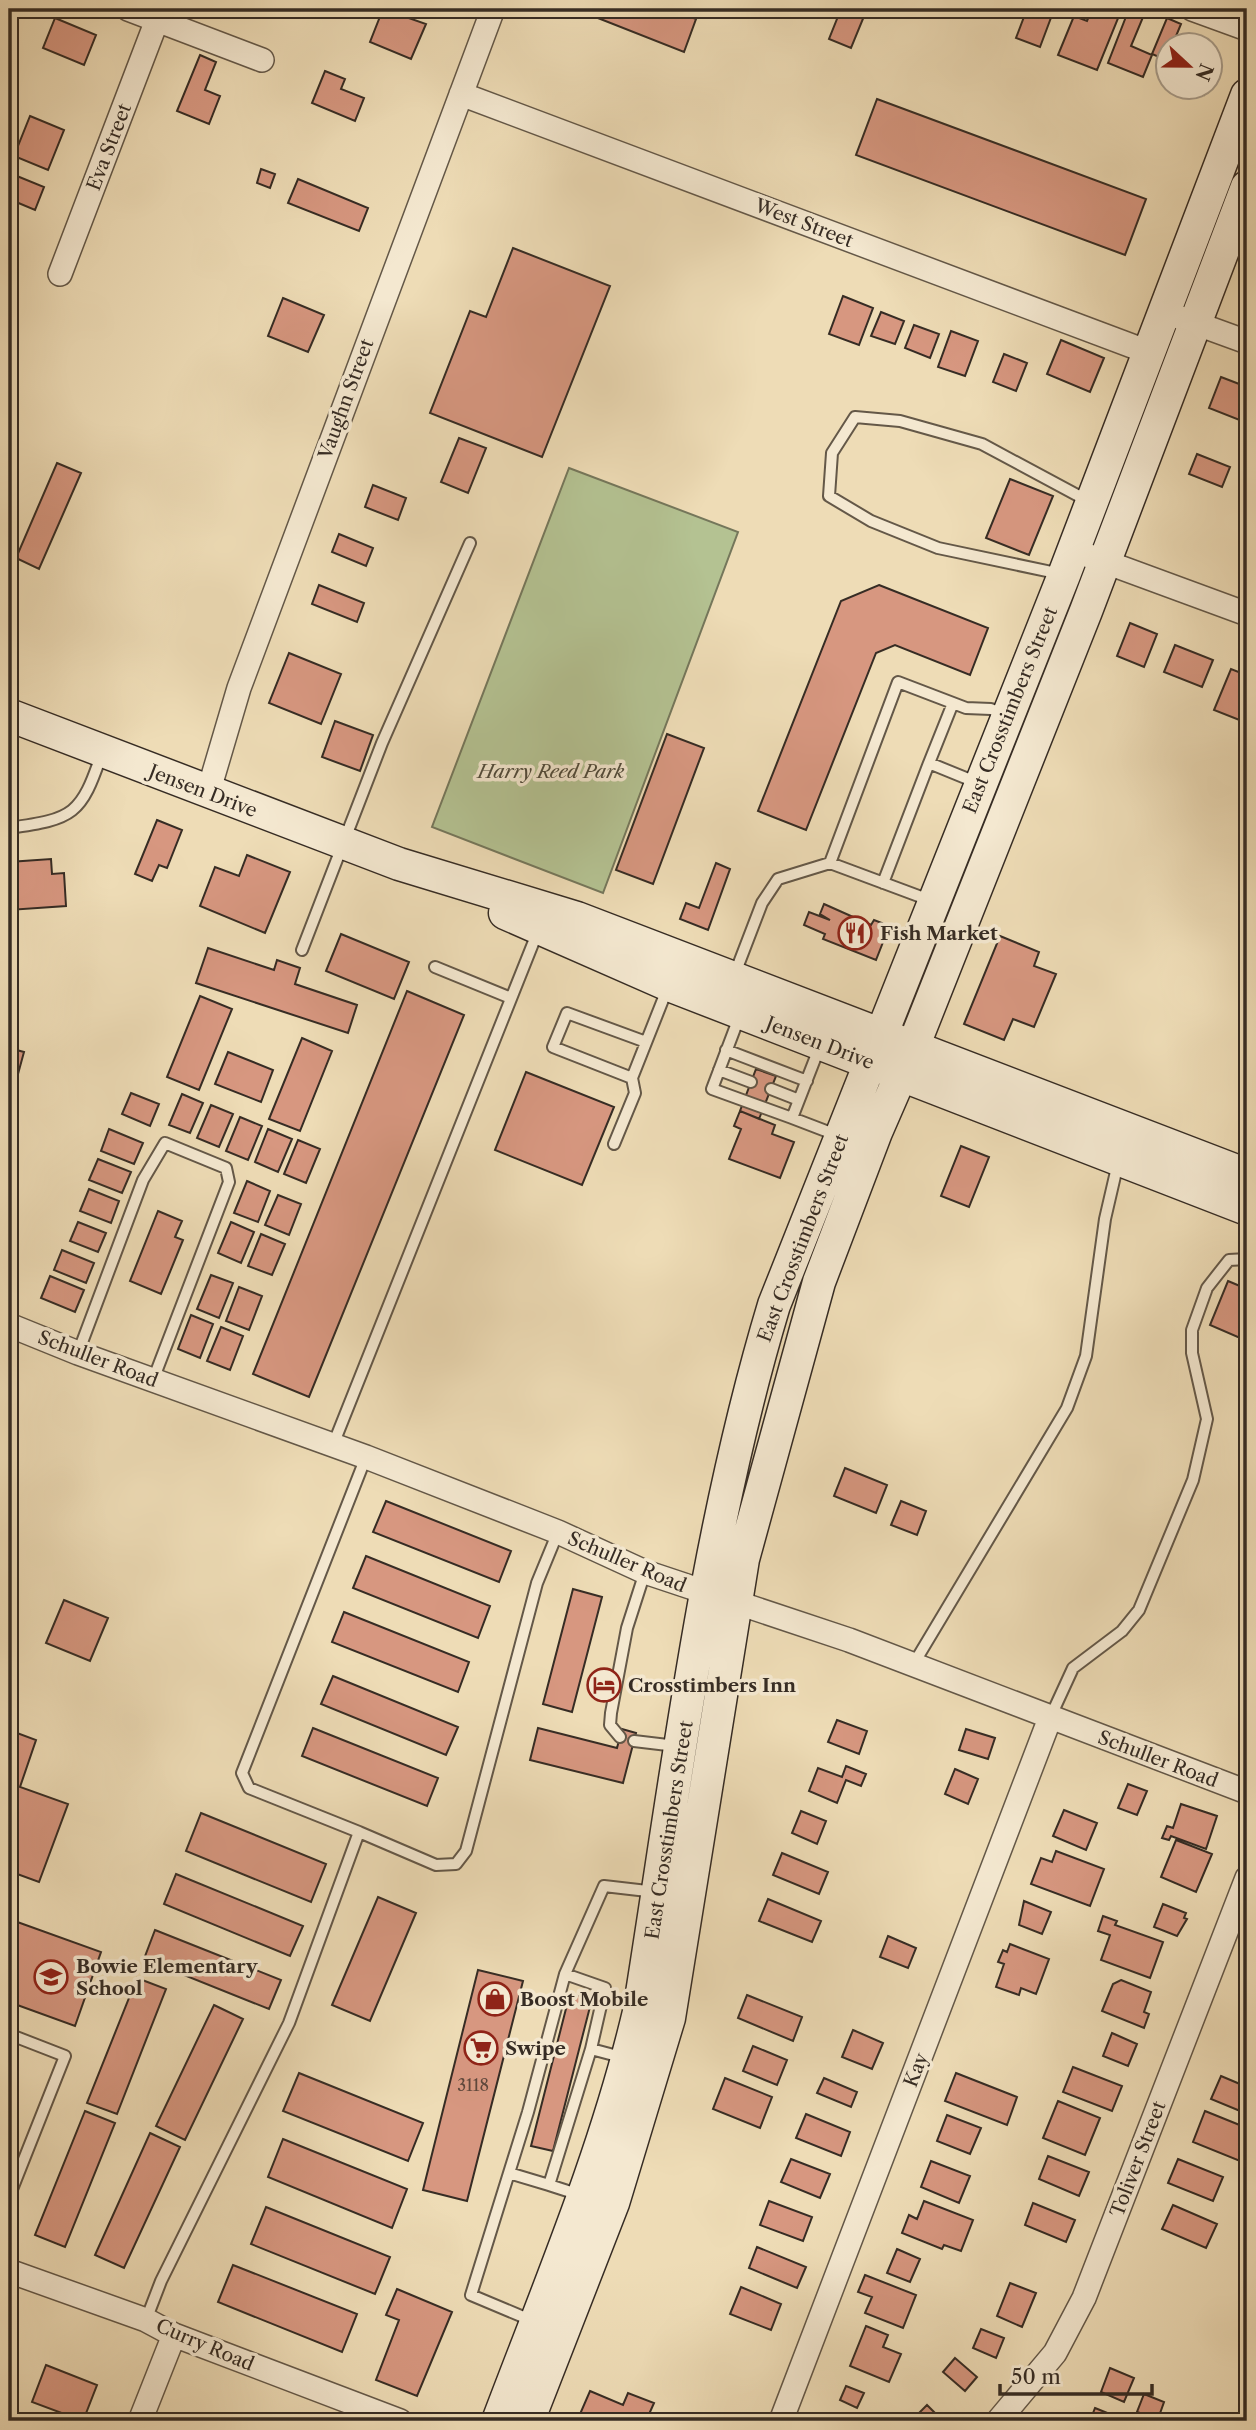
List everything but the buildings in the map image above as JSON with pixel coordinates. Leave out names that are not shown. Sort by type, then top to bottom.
[{"type":"main road","name":"East Crosstimbers Street","points":[[498,2421],[535,2322],[598,2199],[639,2012],[674,1894],[721,1599],[753,1374],[774,1305],[1068,562],[1247,95]]},
{"type":"main road","name":"East Crosstimbers Street","points":[[528,2421],[598,2199],[669,2018],[682,1747],[721,1599],[743,1559],[819,1282],[1105,561],[1247,187]]},
{"type":"main road","name":"Jensen Drive","points":[[9,715],[543,919],[733,978],[876,1048],[1119,1160],[1247,1209]]},
{"type":"main road","points":[[1007,716],[1039,729]]},
{"type":"main road","name":"Jensen Drive","points":[[543,919],[668,985],[821,1043],[876,1048]]},
{"type":"main road","name":"Jensen Drive","points":[[907,1061],[1247,1175]]},
{"type":"main road","points":[[1199,1191],[1211,1161]]},
{"type":"main road","points":[[753,1374],[788,1391]]},
{"type":"street","points":[[128,9],[262,60]]},
{"type":"street","name":"Vaughn Street","points":[[208,793],[239,688],[493,9]]},
{"type":"street","points":[[1192,9],[1247,29]]},
{"type":"street","name":"Eva Street","points":[[60,274],[157,20]]},
{"type":"street","name":"West Street","points":[[461,94],[1148,352]]},
{"type":"street","points":[[1163,311],[1247,342]]},
{"type":"street","points":[[1068,562],[1105,561],[1247,614]]},
{"type":"street","name":"Schuller Road","points":[[10,1331],[366,1457],[558,1532],[645,1572],[849,1640],[1247,1793]]},
{"type":"street","name":"Kay","points":[[781,2421],[1050,1718]]},
{"type":"street","name":"Toliver Street","points":[[998,2421],[1055,2353],[1084,2298],[1247,1878]]},
{"type":"street","name":"Curry Road","points":[[9,2270],[146,2320],[174,2335],[400,2421]]},
{"type":"street","points":[[140,2421],[174,2335]]},
{"type":"lane","points":[[1068,562],[938,548],[871,521],[829,496],[832,453],[855,416],[900,421],[982,444],[1091,502]]},
{"type":"lane","points":[[302,950],[382,743],[470,543]]},
{"type":"lane","points":[[830,863],[898,682],[966,708],[991,709],[1007,716]]},
{"type":"lane","points":[[883,883],[953,703]]},
{"type":"lane","points":[[9,828],[52,822],[76,810],[89,792],[102,752]]},
{"type":"lane","points":[[929,763],[980,784]]},
{"type":"lane","points":[[733,978],[762,903],[778,879],[830,863],[933,902]]},
{"type":"lane","points":[[333,1445],[543,919]]},
{"type":"lane","points":[[435,967],[511,998]]},
{"type":"lane","points":[[614,1144],[635,1093],[632,1078],[668,985]]},
{"type":"lane","points":[[632,1078],[553,1047],[567,1013],[646,1042]]},
{"type":"lane","points":[[741,1013],[712,1088],[842,1137]]},
{"type":"lane","points":[[792,1118],[821,1043]]},
{"type":"lane","points":[[726,1051],[807,1081]]},
{"type":"lane","points":[[719,1070],[751,1082]]},
{"type":"lane","points":[[771,1089],[799,1100]]},
{"type":"lane","points":[[78,1353],[143,1180],[165,1143],[226,1168],[229,1182],[153,1380]]},
{"type":"lane","points":[[913,1665],[1000,1525],[1067,1408],[1086,1356],[1105,1219],[1119,1160]]},
{"type":"lane","points":[[1050,1718],[1073,1668],[1122,1631],[1139,1609],[1193,1480],[1207,1419],[1192,1353],[1192,1330],[1207,1288],[1229,1260],[1247,1259]]},
{"type":"lane","points":[[366,1457],[242,1773],[248,1788],[436,1865],[456,1864],[466,1851],[534,1594],[558,1532]]},
{"type":"lane","points":[[620,1737],[610,1725],[611,1713],[627,1628],[645,1572]]},
{"type":"lane","points":[[634,1741],[682,1747]]},
{"type":"lane","points":[[146,2320],[161,2281],[289,2023],[359,1832]]},
{"type":"lane","points":[[535,2322],[471,2295],[509,2173],[565,1974],[604,1885],[674,1894]]},
{"type":"lane","points":[[549,2185],[591,2049],[605,1988],[565,1974]]},
{"type":"lane","points":[[9,2041],[11,2035],[65,2056],[9,2197]]},
{"type":"lane","points":[[591,2049],[628,2059]]},
{"type":"lane","points":[[509,2173],[598,2199]]},
{"type":"green space","name":"Harry Reed Park","points":[[569,468],[738,532],[603,893],[432,827]]},
{"type":"place","name":"Fish Market","points":[[855,933]]},
{"type":"place","name":"Crosstimbers Inn","points":[[604,1685]]},
{"type":"place","name":"Bowie Elementary School","points":[[51,1977]]},
{"type":"place","name":"Boost Mobile","points":[[495,1999]]},
{"type":"place","name":"Swipe","points":[[481,2048]]}]
